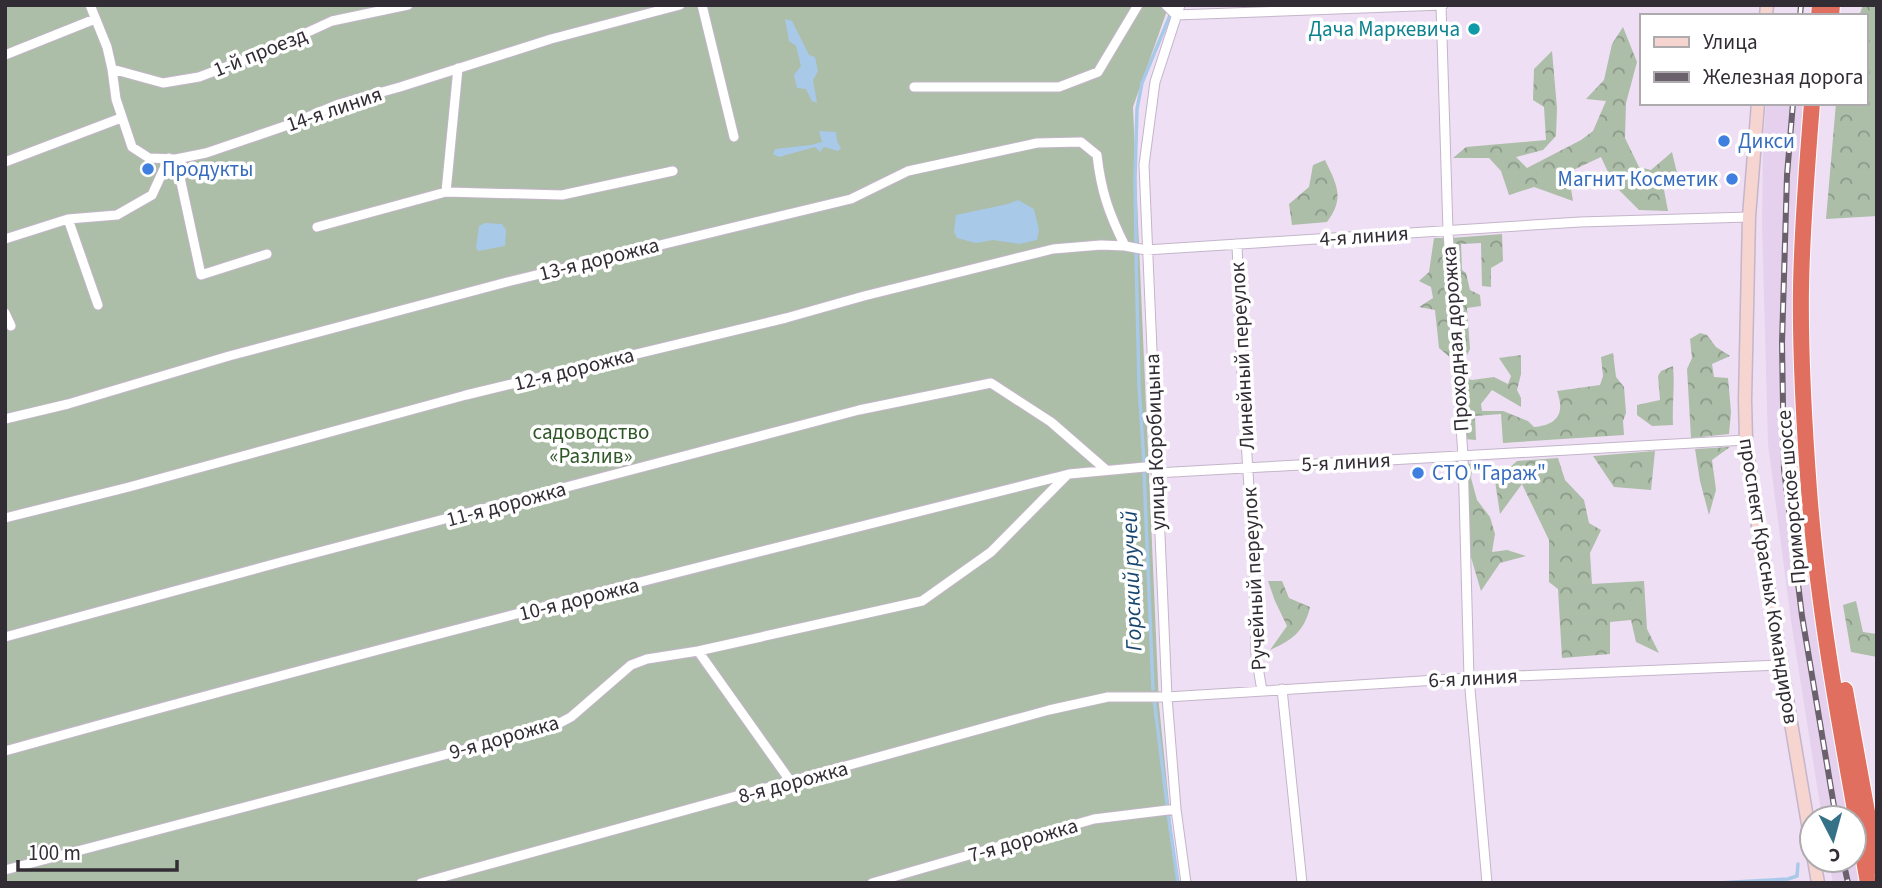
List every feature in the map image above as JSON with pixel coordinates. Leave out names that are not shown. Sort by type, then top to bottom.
[{"type":"highway","name":"Приморское шоссе","points":[[1812,105],[1801,290],[1809,490],[1828,655],[1868,883]]},
{"type":"highway","name":"Приморское шоссе","points":[[1822,105],[1812,289],[1814,396],[1820,490],[1838,653],[1877,867]]},
{"type":"street","name":"14-я линия","points":[[90,5],[107,47],[116,99],[132,147],[149,158],[206,153],[291,124],[339,104],[551,38],[680,5]]},
{"type":"street","name":"1-й проезд","points":[[112,69],[163,83],[199,77],[260,54],[332,21],[408,5]]},
{"type":"street","points":[[702,5],[734,137]]},
{"type":"street","points":[[914,87],[1059,87],[1098,72],[1138,5]]},
{"type":"street","points":[[1166,5],[1176,15],[1442,5]]},
{"type":"street","name":"улица Коробицына","points":[[1180,5],[1155,82],[1144,165],[1167,696],[1176,809],[1186,883]]},
{"type":"street","name":"Проходная дорожка","points":[[1442,5],[1448,230],[1463,456],[1469,678],[1487,883]]},
{"type":"street","points":[[5,55],[95,19]]},
{"type":"street","points":[[446,192],[458,68]]},
{"type":"street","name":"проспект Красных Командиров","points":[[1758,105],[1749,217],[1746,440],[1752,496],[1804,804]]},
{"type":"street","points":[[5,162],[121,118]]},
{"type":"street","name":"13-я дорожка","points":[[5,419],[68,404],[242,352],[507,282],[851,199],[908,171],[1037,143],[1081,142],[1097,155],[1101,185],[1111,219],[1125,246]]},
{"type":"street","points":[[5,239],[68,219],[117,215],[152,195],[173,158]]},
{"type":"street","points":[[173,158],[201,275],[267,254]]},
{"type":"street","points":[[317,227],[446,192],[562,195],[673,171]]},
{"type":"street","name":"4-я линия","points":[[1146,250],[1580,222],[1749,217]]},
{"type":"street","points":[[68,219],[98,305]]},
{"type":"street","name":"Линейный переулок","points":[[1237,244],[1247,468]]},
{"type":"street","name":"12-я дорожка","points":[[5,518],[466,395],[786,318],[1053,249],[1101,245],[1146,250]]},
{"type":"street","points":[[5,313],[11,326]]},
{"type":"street","name":"11-я дорожка","points":[[5,637],[859,410],[991,383],[1051,422],[1105,469]]},
{"type":"street","name":"5-я линия","points":[[1156,469],[1247,468],[1746,440]]},
{"type":"street","name":"Ручейный переулок","points":[[1247,468],[1254,568],[1255,655],[1262,691]]},
{"type":"street","name":"10-я дорожка","points":[[5,751],[460,629],[1069,474],[1105,469],[1156,469]]},
{"type":"street","name":"9-я дорожка","points":[[5,870],[554,726],[571,718],[631,666],[647,659],[698,651],[922,601],[991,552],[1069,474]]},
{"type":"street","points":[[698,651],[791,782]]},
{"type":"street","name":"6-я линия","points":[[1167,696],[1469,678],[1780,665]]},
{"type":"street","points":[[1282,689],[1302,883]]},
{"type":"street","name":"8-я дорожка","points":[[421,883],[1049,710],[1108,697],[1167,696]]},
{"type":"street","name":"7-я дорожка","points":[[872,883],[1094,819],[1176,809]]},
{"type":"shaded area","points":[[1766,105],[1807,105],[1795,290],[1848,804],[1820,804],[1791,621],[1768,444],[1762,225]]},
{"type":"shaded area","points":[[1831,874],[1859,874],[1861,883],[1833,883]]},
{"type":"green space","name":"садоводство «Разлив»","points":[[5,5],[1169,5],[1133,107],[1159,705],[1177,883],[5,883]]},
{"type":"green space","points":[[1863,5],[1877,5],[1877,216],[1826,219],[1836,105],[1868,105],[1868,14],[1860,14]]},
{"type":"green space","points":[[1623,27],[1637,62],[1626,103],[1625,138],[1639,167],[1651,170],[1672,152],[1677,173],[1664,190],[1668,211],[1639,210],[1614,185],[1601,157],[1571,171],[1573,201],[1534,187],[1509,195],[1501,171],[1489,158],[1453,158],[1466,147],[1546,140],[1544,107],[1533,100],[1534,69],[1552,51],[1557,108],[1556,136],[1543,150],[1516,157],[1527,168],[1593,131],[1606,101],[1586,99],[1604,80],[1612,44]]},
{"type":"green space","points":[[1325,160],[1337,191],[1333,213],[1327,222],[1292,225],[1289,204],[1309,187],[1313,165]]},
{"type":"green space","points":[[1502,234],[1503,261],[1491,268],[1491,287],[1482,286],[1481,243],[1461,244],[1462,270],[1466,273],[1470,290],[1480,295],[1481,306],[1467,308],[1470,349],[1465,359],[1460,359],[1451,238]]},
{"type":"green space","points":[[1434,238],[1444,238],[1452,359],[1439,348],[1435,310],[1419,307],[1433,298],[1431,287],[1419,281],[1429,272]]},
{"type":"green space","points":[[1700,333],[1707,335],[1716,347],[1730,356],[1712,364],[1714,377],[1728,378],[1731,412],[1729,434],[1691,438],[1687,369],[1692,358],[1690,339]]},
{"type":"green space","points":[[1613,353],[1616,377],[1624,387],[1624,435],[1503,443],[1501,414],[1475,416],[1476,440],[1464,439],[1461,377],[1472,380],[1494,377],[1508,384],[1511,376],[1499,358],[1521,355],[1521,374],[1517,390],[1521,407],[1492,390],[1481,404],[1482,411],[1503,411],[1528,421],[1534,427],[1542,426],[1554,421],[1560,412],[1557,391],[1600,385],[1603,376],[1601,357]]},
{"type":"green space","points":[[1673,366],[1673,425],[1652,426],[1637,415],[1637,405],[1660,400],[1658,376],[1661,371]]},
{"type":"green space","points":[[1730,447],[1712,460],[1716,490],[1709,515],[1695,449]]},
{"type":"green space","points":[[1655,451],[1651,490],[1614,487],[1593,456]]},
{"type":"green space","points":[[1558,458],[1565,480],[1584,500],[1589,523],[1601,530],[1590,553],[1592,584],[1644,581],[1647,629],[1659,653],[1636,642],[1631,620],[1610,622],[1610,654],[1562,658],[1558,589],[1549,582],[1549,540],[1522,484],[1500,514],[1495,481],[1517,461]]},
{"type":"green space","points":[[1473,463],[1471,478],[1477,500],[1490,517],[1495,534],[1492,552],[1507,550],[1526,556],[1500,563],[1481,591],[1470,554],[1467,464]]},
{"type":"green space","points":[[1268,581],[1282,581],[1289,598],[1310,607],[1301,629],[1270,650],[1287,626]]},
{"type":"green space","points":[[1856,601],[1863,632],[1877,634],[1877,657],[1851,652],[1843,605]]},
{"type":"water","points":[[785,19],[792,21],[809,55],[815,57],[818,71],[813,80],[817,103],[812,101],[806,89],[797,88],[794,75],[801,66],[796,46],[789,41]]},
{"type":"water","points":[[819,131],[836,132],[841,148],[838,151],[824,147],[820,152],[815,147],[779,157],[773,154],[775,149],[822,142]]},
{"type":"water","points":[[1018,200],[1034,209],[1039,230],[1037,240],[1019,244],[993,240],[976,243],[957,238],[954,232],[956,215]]},
{"type":"water","points":[[485,223],[502,224],[506,230],[505,246],[478,251],[476,248],[479,226]]},
{"type":"waterway","name":"Горский ручей","points":[[1136,243],[1137,109],[1142,83],[1171,13]]},
{"type":"waterway","name":"Горский ручей","points":[[1136,252],[1139,386],[1144,462]]},
{"type":"waterway","name":"Горский ручей","points":[[1144,472],[1153,689]]},
{"type":"waterway","name":"Горский ручей","points":[[1154,699],[1167,804]]},
{"type":"waterway","name":"Горский ручей","points":[[1168,813],[1178,883]]},
{"type":"waterway","points":[[1717,883],[1788,879],[1797,876],[1798,864]]},
{"type":"railway","points":[[1800,14],[1801,5]]},
{"type":"railway","points":[[1793,105],[1787,175],[1782,343],[1784,469],[1802,616],[1834,804]]},
{"type":"railway","points":[[1846,874],[1848,883]]},
{"type":"place","name":"Дача Маркевича","points":[[1474,29]]},
{"type":"place","name":"Дикси","points":[[1724,141]]},
{"type":"place","name":"Продукты","points":[[148,169]]},
{"type":"place","name":"Магнит Косметик","points":[[1732,179]]},
{"type":"place","name":"СТО \"Гараж\"","points":[[1418,473]]}]
